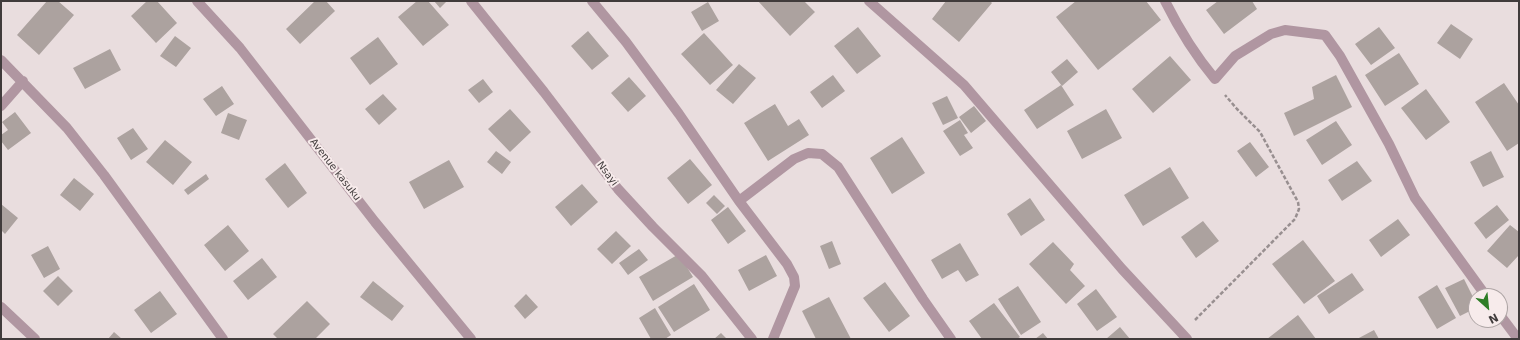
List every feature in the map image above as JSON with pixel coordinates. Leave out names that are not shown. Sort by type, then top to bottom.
[{"type":"street","name":"Avenue kasuku","points":[[197,1],[240,48],[375,222],[471,339]]},
{"type":"street","name":"Nsayi","points":[[471,1],[618,188],[653,228],[702,276],[752,339]]},
{"type":"street","points":[[592,1],[626,42],[739,201],[788,264],[794,277],[795,286],[773,339]]},
{"type":"street","points":[[869,1],[964,85],[1117,263],[1184,336]]},
{"type":"street","points":[[1165,1],[1180,30],[1200,61],[1215,79],[1235,56],[1271,34],[1285,30],[1325,35],[1340,56],[1390,144],[1415,198],[1480,288]]},
{"type":"street","points":[[1,60],[67,128],[223,339]]},
{"type":"street","points":[[1,106],[23,81]]},
{"type":"street","points":[[739,201],[794,159],[808,153],[822,154],[838,167],[923,299],[951,339]]},
{"type":"street","points":[[1,307],[35,339]]},
{"type":"street","points":[[1508,326],[1518,339]]},
{"type":"path","points":[[1184,336],[1295,219],[1299,210],[1298,202],[1260,132],[1236,109],[1215,79]]},
{"type":"building","points":[[47,1],[58,1],[74,15],[39,55],[17,35]]},
{"type":"building","points":[[147,1],[157,1],[177,23],[156,43],[131,16]]},
{"type":"building","points":[[315,1],[326,1],[335,11],[300,44],[286,29]]},
{"type":"building","points":[[417,1],[428,1],[449,25],[423,46],[398,17]]},
{"type":"building","points":[[434,1],[447,1],[440,8]]},
{"type":"building","points":[[758,1],[804,1],[815,12],[790,36]]},
{"type":"building","points":[[946,1],[990,1],[992,3],[959,42],[932,19]]},
{"type":"building","points":[[1076,1],[1146,1],[1161,20],[1098,70],[1056,17]]},
{"type":"building","points":[[1218,1],[1252,1],[1257,9],[1224,34],[1206,10]]},
{"type":"building","points":[[708,2],[719,21],[702,31],[691,12]]},
{"type":"building","points":[[1451,24],[1473,39],[1460,59],[1437,43]]},
{"type":"building","points":[[858,27],[881,56],[857,74],[834,46]]},
{"type":"building","points":[[1379,27],[1395,48],[1371,65],[1355,44]]},
{"type":"building","points":[[588,31],[609,56],[592,70],[571,46]]},
{"type":"building","points":[[704,33],[733,65],[710,85],[681,54]]},
{"type":"building","points":[[175,36],[191,48],[176,67],[160,56]]},
{"type":"building","points":[[378,37],[398,64],[370,85],[350,58]]},
{"type":"building","points":[[110,49],[121,70],[85,89],[73,68]]},
{"type":"building","points":[[1399,53],[1419,84],[1385,106],[1365,75]]},
{"type":"building","points":[[1170,56],[1191,80],[1153,113],[1132,89]]},
{"type":"building","points":[[1067,59],[1078,72],[1062,86],[1051,72]]},
{"type":"building","points":[[739,64],[756,78],[733,104],[716,90]]},
{"type":"building","points":[[833,75],[845,91],[822,108],[810,92]]},
{"type":"building","points":[[1336,75],[1352,107],[1294,136],[1284,113],[1314,99],[1312,87]]},
{"type":"building","points":[[629,77],[646,96],[628,112],[611,93]]},
{"type":"building","points":[[483,79],[493,92],[479,103],[468,90]]},
{"type":"building","points":[[1504,83],[1519,105],[1519,143],[1507,151],[1475,102]]},
{"type":"building","points":[[1061,85],[1074,105],[1037,129],[1024,110]]},
{"type":"building","points":[[222,86],[234,104],[216,116],[203,99]]},
{"type":"building","points":[[1426,89],[1450,122],[1426,140],[1401,108]]},
{"type":"building","points":[[383,94],[397,109],[379,125],[365,109]]},
{"type":"building","points":[[947,96],[958,118],[943,125],[932,103]]},
{"type":"building","points":[[775,104],[788,126],[799,119],[809,135],[768,161],[744,123]]},
{"type":"building","points":[[974,106],[986,121],[971,133],[959,117]]},
{"type":"building","points":[[510,109],[531,132],[510,152],[488,129]]},
{"type":"building","points":[[1106,109],[1122,138],[1082,159],[1067,131]]},
{"type":"building","points":[[15,112],[31,133],[8,150],[1,141],[1,135],[8,130],[2,122]]},
{"type":"building","points":[[228,113],[247,120],[239,140],[221,133]]},
{"type":"building","points":[[960,120],[968,133],[964,135],[973,148],[960,156],[943,131]]},
{"type":"building","points":[[1336,121],[1352,145],[1322,165],[1306,140]]},
{"type":"building","points":[[133,128],[148,149],[131,160],[117,138]]},
{"type":"building","points":[[902,137],[925,173],[892,194],[870,158]]},
{"type":"building","points":[[165,140],[192,162],[173,185],[146,162]]},
{"type":"building","points":[[1250,142],[1269,167],[1256,177],[1237,151]]},
{"type":"building","points":[[496,151],[511,162],[502,174],[487,162]]},
{"type":"building","points":[[1491,151],[1504,177],[1483,187],[1470,162]]},
{"type":"building","points":[[690,159],[712,185],[688,204],[667,178]]},
{"type":"building","points":[[449,160],[464,187],[424,209],[409,182]]},
{"type":"building","points":[[1357,161],[1372,181],[1342,201],[1328,180]]},
{"type":"building","points":[[285,163],[307,193],[288,208],[265,179]]},
{"type":"building","points":[[1170,167],[1189,198],[1143,226],[1124,195]]},
{"type":"building","points":[[206,174],[209,179],[188,195],[184,190]]},
{"type":"building","points":[[74,178],[94,194],[80,211],[60,195]]},
{"type":"building","points":[[582,184],[598,202],[571,226],[555,207]]},
{"type":"building","points":[[714,195],[725,206],[717,214],[706,203]]},
{"type":"building","points":[[1030,198],[1045,220],[1021,236],[1007,214]]},
{"type":"building","points":[[1,204],[18,218],[5,234],[1,230]]},
{"type":"building","points":[[1497,205],[1509,220],[1486,239],[1474,223]]},
{"type":"building","points":[[728,207],[746,231],[728,244],[711,220]]},
{"type":"building","points":[[1398,219],[1410,235],[1381,257],[1369,240]]},
{"type":"building","points":[[1203,221],[1219,241],[1196,258],[1181,237]]},
{"type":"building","points":[[228,225],[249,251],[225,271],[204,245]]},
{"type":"building","points":[[1510,225],[1519,232],[1519,255],[1507,268],[1487,251]]},
{"type":"building","points":[[616,231],[631,246],[612,264],[597,249]]},
{"type":"building","points":[[1303,240],[1335,281],[1304,304],[1272,264]]},
{"type":"building","points":[[832,241],[841,264],[829,269],[820,246]]},
{"type":"building","points":[[1053,242],[1074,264],[1070,270],[1085,286],[1066,304],[1029,264]]},
{"type":"building","points":[[960,243],[979,275],[966,282],[958,270],[942,279],[931,260]]},
{"type":"building","points":[[48,246],[60,269],[44,278],[31,255]]},
{"type":"building","points":[[639,249],[648,260],[628,275],[619,263]]},
{"type":"building","points":[[679,254],[693,277],[653,301],[639,277]]},
{"type":"building","points":[[766,255],[777,276],[749,291],[738,270]]},
{"type":"building","points":[[262,258],[277,277],[248,300],[233,281]]},
{"type":"building","points":[[1352,273],[1364,290],[1329,314],[1317,296]]},
{"type":"building","points":[[58,276],[73,291],[58,306],[43,291]]},
{"type":"building","points":[[1464,279],[1468,288],[1468,312],[1460,316],[1445,288]]},
{"type":"building","points":[[373,281],[404,306],[392,321],[360,297]]},
{"type":"building","points":[[885,282],[910,316],[889,332],[863,298]]},
{"type":"building","points":[[694,284],[710,310],[674,332],[658,307]]},
{"type":"building","points":[[1437,285],[1456,318],[1437,329],[1418,297]]},
{"type":"building","points":[[1018,286],[1041,322],[1021,335],[998,299]]},
{"type":"building","points":[[1096,289],[1117,317],[1097,331],[1077,304]]},
{"type":"building","points":[[160,291],[177,314],[151,333],[134,310]]},
{"type":"building","points":[[526,294],[538,307],[525,319],[514,306]]},
{"type":"building","points":[[829,297],[851,339],[816,339],[802,311]]},
{"type":"building","points":[[307,301],[330,324],[315,339],[278,339],[273,334]]},
{"type":"building","points":[[994,303],[1020,337],[1017,339],[982,339],[969,321]]},
{"type":"building","points":[[655,308],[671,335],[665,339],[651,339],[639,318]]},
{"type":"building","points":[[1298,315],[1316,339],[1267,339]]},
{"type":"building","points":[[1120,327],[1130,339],[1106,339]]},
{"type":"building","points":[[1374,330],[1379,339],[1357,339]]},
{"type":"building","points":[[114,332],[122,339],[108,339]]},
{"type":"building","points":[[721,333],[727,339],[714,339]]},
{"type":"building","points":[[1043,333],[1048,339],[1035,339]]}]
